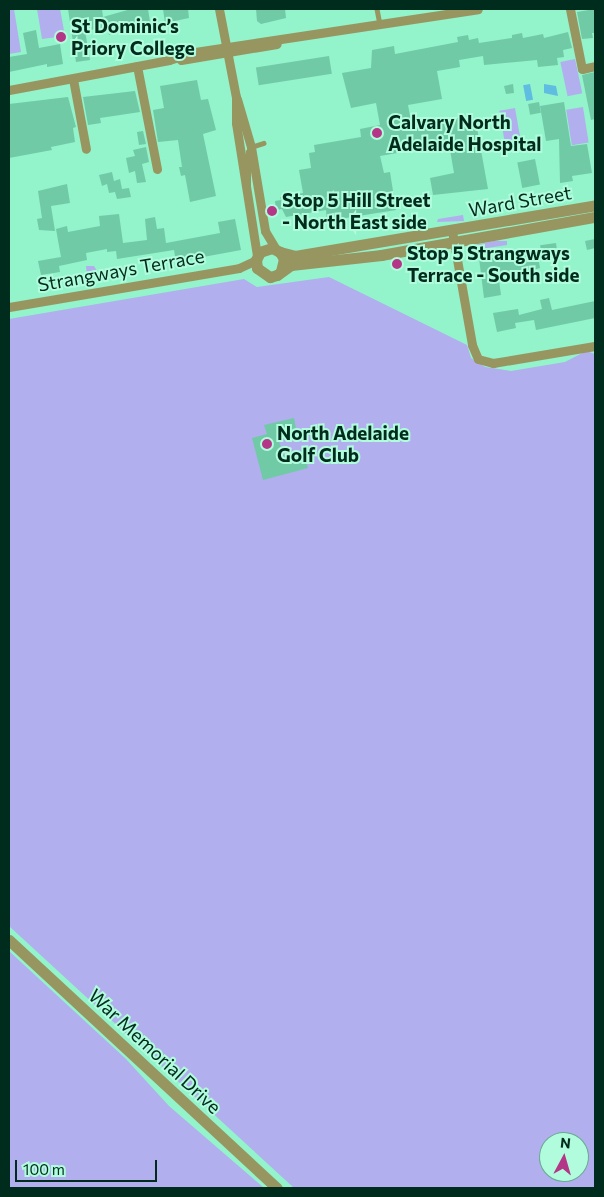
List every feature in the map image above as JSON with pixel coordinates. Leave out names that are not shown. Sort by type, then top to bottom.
[{"type":"street","points":[[219,9],[236,97],[251,147],[268,240],[284,259],[282,271]]},
{"type":"street","points":[[9,90],[226,50],[478,9]]},
{"type":"street","points":[[570,9],[582,69],[595,66]]},
{"type":"street","points":[[137,66],[157,169]]},
{"type":"street","points":[[73,79],[86,149]]},
{"type":"street","points":[[236,97],[246,192],[257,262],[270,276],[291,265],[389,241],[452,230],[473,349],[478,359],[493,363],[595,346]]},
{"type":"street","name":"Ward Street","points":[[562,217],[595,205]]},
{"type":"street","name":"Ward Street","points":[[452,230],[512,225],[562,217],[595,217]]},
{"type":"street","name":"Ward Street","points":[[454,243],[512,225]]},
{"type":"street","points":[[257,262],[263,249],[278,250],[296,256],[333,256],[392,253],[454,243]]},
{"type":"street","name":"Strangways Terrace","points":[[9,307],[239,268],[257,262]]},
{"type":"street","name":"War Memorial Drive","points":[[9,940],[277,1188]]},
{"type":"lane","points":[[377,9],[380,25]]},
{"type":"lane","points":[[246,192],[250,182],[247,159],[251,147],[263,143]]},
{"type":"lane","points":[[250,209],[261,207]]},
{"type":"lane","points":[[389,241],[392,253]]},
{"type":"shaded area","points":[[9,9],[14,9],[21,52],[9,54]]},
{"type":"shaded area","points":[[37,9],[60,9],[65,36],[42,39]]},
{"type":"shaded area","points":[[575,59],[582,93],[568,96],[560,62]]},
{"type":"shaded area","points":[[530,84],[533,100],[526,101],[523,85]]},
{"type":"shaded area","points":[[544,84],[556,86],[558,96],[544,93]]},
{"type":"shaded area","points":[[583,107],[589,143],[572,145],[566,110]]},
{"type":"shaded area","points":[[515,108],[521,142],[505,145],[499,111]]},
{"type":"shaded area","points":[[463,215],[464,221],[437,222],[438,219]]},
{"type":"shaded area","points":[[494,241],[507,241],[507,245],[474,250],[471,246]]},
{"type":"shaded area","points":[[86,266],[94,266],[99,274],[87,276]]},
{"type":"shaded area","points":[[329,277],[467,345],[471,358],[485,367],[511,371],[565,362],[586,351],[595,354],[595,1188],[294,1188],[9,926],[9,319],[244,279],[257,287]]},
{"type":"shaded area","points":[[9,951],[126,1059],[169,1106],[264,1188],[9,1188]]},
{"type":"building","points":[[68,9],[102,9],[103,17],[131,9],[148,9],[151,28],[109,35],[107,27],[85,31],[90,60],[76,62]]},
{"type":"building","points":[[163,9],[188,9],[189,18],[165,23]]},
{"type":"building","points":[[256,9],[285,9],[286,18],[261,24],[257,21]]},
{"type":"building","points":[[595,9],[595,33],[592,33],[593,38],[582,39],[577,12]]},
{"type":"building","points":[[36,30],[39,48],[60,44],[63,64],[47,67],[47,64],[9,72],[9,57],[27,54],[23,33]]},
{"type":"building","points":[[568,32],[572,48],[563,50],[564,57],[557,58],[558,65],[538,67],[537,60],[484,65],[483,56],[459,60],[460,67],[437,71],[442,99],[408,105],[412,126],[469,116],[471,129],[477,128],[488,189],[433,195],[430,178],[454,173],[449,144],[380,156],[384,173],[390,172],[396,210],[327,221],[326,210],[286,217],[282,209],[276,210],[275,201],[281,200],[280,197],[303,193],[299,170],[311,168],[309,153],[315,152],[314,145],[361,137],[360,129],[380,125],[376,103],[351,108],[342,73],[371,68],[372,50],[394,46],[395,54],[458,42],[457,37],[468,35],[469,40],[478,38],[479,43],[512,38],[512,35],[522,33],[523,38],[543,34],[544,38]]},
{"type":"building","points":[[329,56],[332,74],[259,85],[256,68]]},
{"type":"building","points":[[595,72],[595,119],[591,120],[582,75]]},
{"type":"building","points":[[197,80],[201,100],[208,99],[216,130],[203,134],[216,196],[190,202],[185,175],[181,176],[179,167],[182,167],[178,140],[158,142],[153,110],[164,108],[160,86]]},
{"type":"building","points":[[513,84],[514,93],[506,94],[504,86]]},
{"type":"building","points":[[135,91],[140,112],[100,118],[101,123],[88,125],[83,97]]},
{"type":"building","points":[[68,97],[76,127],[73,128],[75,142],[51,147],[52,150],[9,158],[9,104]]},
{"type":"building","points":[[539,102],[541,113],[530,115],[528,104]]},
{"type":"building","points":[[564,102],[571,146],[587,144],[592,173],[572,176],[573,181],[560,183],[559,139],[546,141],[540,106]]},
{"type":"building","points":[[143,131],[146,144],[139,145],[137,132]]},
{"type":"building","points":[[146,147],[149,162],[142,164],[146,182],[137,183],[135,171],[129,173],[126,158],[135,156],[133,150]]},
{"type":"building","points":[[535,159],[540,185],[522,188],[517,162]]},
{"type":"building","points":[[112,172],[114,181],[120,179],[122,189],[129,188],[131,197],[117,199],[115,192],[109,193],[107,184],[102,186],[99,175]]},
{"type":"building","points":[[67,184],[70,203],[51,206],[55,231],[39,230],[37,219],[42,218],[38,191]]},
{"type":"building","points":[[119,214],[123,243],[147,240],[145,219],[155,217],[157,229],[164,228],[166,243],[220,233],[218,222],[235,219],[241,250],[176,262],[174,250],[117,259],[116,251],[107,252],[107,249],[86,253],[87,260],[59,266],[60,272],[41,275],[38,261],[61,257],[56,229],[67,226],[68,232],[100,226],[99,216]]},
{"type":"building","points":[[595,239],[595,248],[587,250],[585,241]]},
{"type":"building","points":[[556,243],[557,250],[541,252],[540,245]]},
{"type":"building","points":[[537,250],[540,268],[499,280],[501,295],[484,298],[479,258],[506,258]]},
{"type":"building","points":[[549,298],[552,310],[595,301],[595,318],[536,330],[534,320],[515,323],[516,328],[497,332],[493,313],[518,309],[519,315],[542,309],[540,300]]},
{"type":"building","name":"North Adelaide Golf Club","points":[[294,418],[296,429],[277,434],[283,455],[303,450],[308,468],[263,480],[252,438],[267,434],[264,425]]},
{"type":"place","name":"St Dominic’s Priory College","points":[[61,37]]},
{"type":"place","name":"Calvary North Adelaide Hospital","points":[[377,133]]},
{"type":"place","name":"Stop 5 Hill Street - North East side","points":[[272,211]]},
{"type":"place","name":"Stop 5 Strangways Terrace - South side","points":[[397,264]]},
{"type":"place","name":"North Adelaide Golf Club","points":[[267,444]]}]
